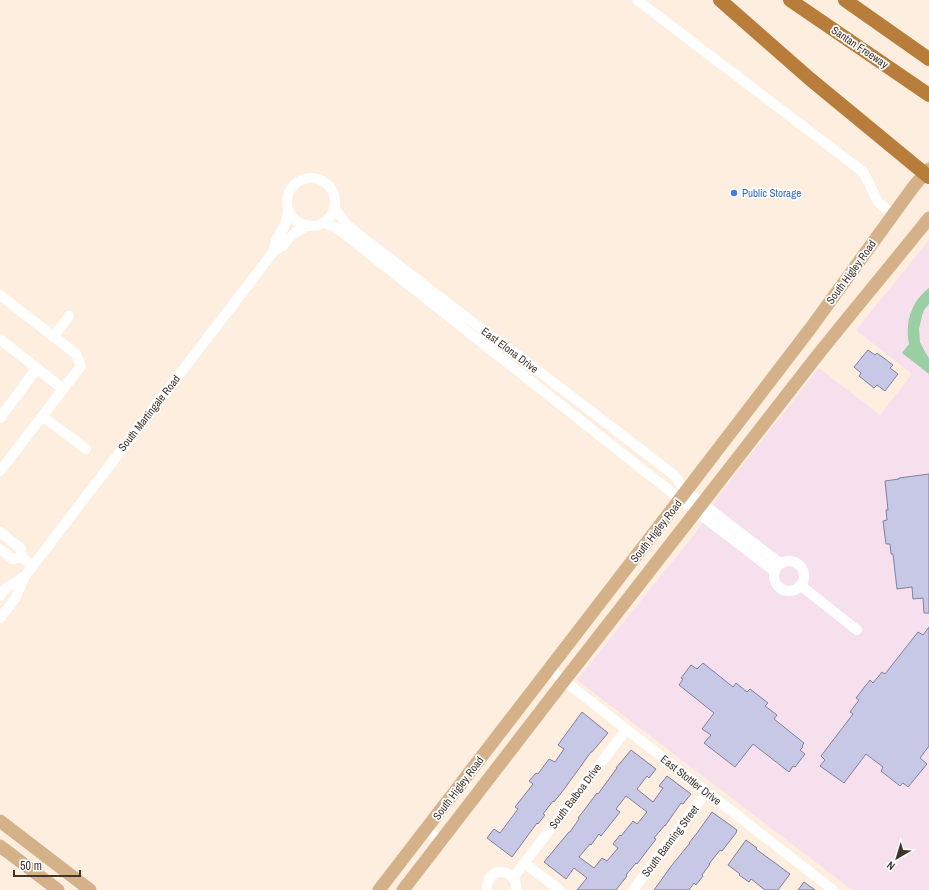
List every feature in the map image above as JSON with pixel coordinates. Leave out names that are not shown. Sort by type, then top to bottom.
[{"type":"highway","points":[[720,0],[810,79],[928,173]]},
{"type":"highway","name":"Santan Freeway","points":[[790,0],[929,95]]},
{"type":"highway","points":[[845,0],[929,59]]},
{"type":"main road","name":"South Higley Road","points":[[380,890],[810,329],[914,186],[928,173]]},
{"type":"main road","name":"South Higley Road","points":[[403,890],[815,358],[929,218]]},
{"type":"main road","points":[[0,821],[90,890]]},
{"type":"main road","points":[[0,846],[57,889],[69,873]]},
{"type":"street","points":[[637,0],[864,173],[878,202],[893,216]]},
{"type":"street","points":[[306,178],[314,178],[322,180],[329,185],[334,192],[336,200],[335,208],[333,214],[324,223],[316,226],[301,225],[291,216],[286,201],[292,186],[298,181],[306,178]]},
{"type":"street","name":"East Elona Drive","points":[[335,208],[345,223],[367,241],[674,475],[683,495]]},
{"type":"street","name":"South Martingale Road","points":[[274,251],[276,240],[284,229],[288,210]]},
{"type":"street","name":"East Elona Drive","points":[[324,223],[338,229],[683,495]]},
{"type":"street","name":"South Martingale Road","points":[[0,618],[15,599],[25,576],[32,566],[274,251],[283,246],[296,232],[308,226]]},
{"type":"street","points":[[0,295],[76,354],[81,366],[0,470]]},
{"type":"street","points":[[53,337],[69,316]]},
{"type":"street","points":[[0,339],[63,389]]},
{"type":"street","points":[[0,418],[37,368]]},
{"type":"street","points":[[42,416],[86,449]]},
{"type":"street","points":[[683,495],[777,567]]},
{"type":"street","points":[[0,532],[21,549],[22,557],[32,566]]},
{"type":"street","points":[[0,549],[13,559],[22,557]]},
{"type":"street","points":[[789,560],[798,564],[801,567],[804,576],[800,585],[793,590],[784,590],[776,584],[773,576],[777,567],[789,560]]},
{"type":"street","name":"South Martingale Road","points":[[0,596],[5,590],[25,576]]},
{"type":"street","points":[[800,585],[857,630]]},
{"type":"street","name":"East Stottler Drive","points":[[549,669],[833,890]]},
{"type":"street","name":"South Balboa Drive","points":[[513,878],[626,730]]},
{"type":"street","name":"South Banning Street","points":[[633,890],[706,792]]},
{"type":"street","points":[[426,830],[441,841]]},
{"type":"street","points":[[524,863],[560,890]]},
{"type":"street","points":[[487,890],[486,885],[488,880],[495,873],[500,872],[510,874],[515,882],[516,890]]},
{"type":"shaded area","points":[[929,240],[929,890],[852,890],[577,680],[694,535],[720,494],[819,368],[880,415],[912,374],[856,330]]},
{"type":"green space","points":[[929,288],[929,304],[924,310],[919,329],[920,342],[929,358],[929,374],[902,353],[909,344],[908,328],[911,313],[918,300]]},
{"type":"building","points":[[868,350],[875,355],[877,353],[893,365],[890,368],[898,374],[885,391],[877,385],[874,388],[859,376],[861,373],[854,367]]},
{"type":"building","points":[[929,474],[929,613],[924,613],[923,598],[913,599],[912,587],[897,589],[893,554],[891,554],[890,544],[886,544],[883,521],[887,520],[886,510],[888,510],[885,481]]},
{"type":"building","points":[[929,627],[929,746],[920,758],[927,764],[908,787],[903,783],[900,786],[881,771],[883,767],[866,754],[844,783],[820,766],[825,760],[821,756],[853,714],[850,712],[859,700],[856,698],[870,680],[873,683],[882,672],[885,674],[918,632],[923,635]]},
{"type":"building","points":[[703,663],[733,687],[736,683],[747,692],[750,689],[768,703],[765,706],[777,715],[774,719],[804,743],[800,750],[805,754],[795,767],[793,766],[789,772],[753,744],[735,767],[704,743],[711,735],[702,729],[714,713],[679,685],[683,679],[681,678],[691,665],[697,669]]},
{"type":"building","points":[[582,712],[608,733],[591,752],[554,802],[553,801],[543,814],[545,815],[538,824],[537,823],[512,857],[487,838],[494,829],[500,833],[518,809],[515,807],[533,784],[529,781],[536,773],[538,774],[549,759],[555,762],[564,749],[558,745]]},
{"type":"building","points":[[631,750],[656,769],[649,778],[647,776],[637,789],[653,802],[663,788],[659,786],[667,776],[691,794],[683,804],[681,803],[665,826],[654,838],[656,839],[637,864],[636,863],[626,875],[627,876],[616,890],[577,890],[587,878],[574,868],[566,879],[544,862],[570,832],[579,819],[578,818],[597,793],[598,794],[616,768]],"holes":[[[626,796],[647,812],[637,824],[633,821],[621,836],[620,835],[613,844],[618,848],[607,861],[602,858],[594,868],[579,857],[599,834],[601,836],[620,812],[616,809]]]},
{"type":"building","points":[[712,812],[737,830],[736,833],[722,851],[720,850],[709,864],[702,875],[703,876],[696,885],[694,883],[689,890],[654,890],[690,843]]},
{"type":"building","points":[[746,840],[790,874],[778,890],[765,890],[751,879],[749,882],[728,865]]},
{"type":"building","points":[[804,882],[815,890],[798,890]]},
{"type":"place","name":"Public Storage","points":[[734,193]]}]
